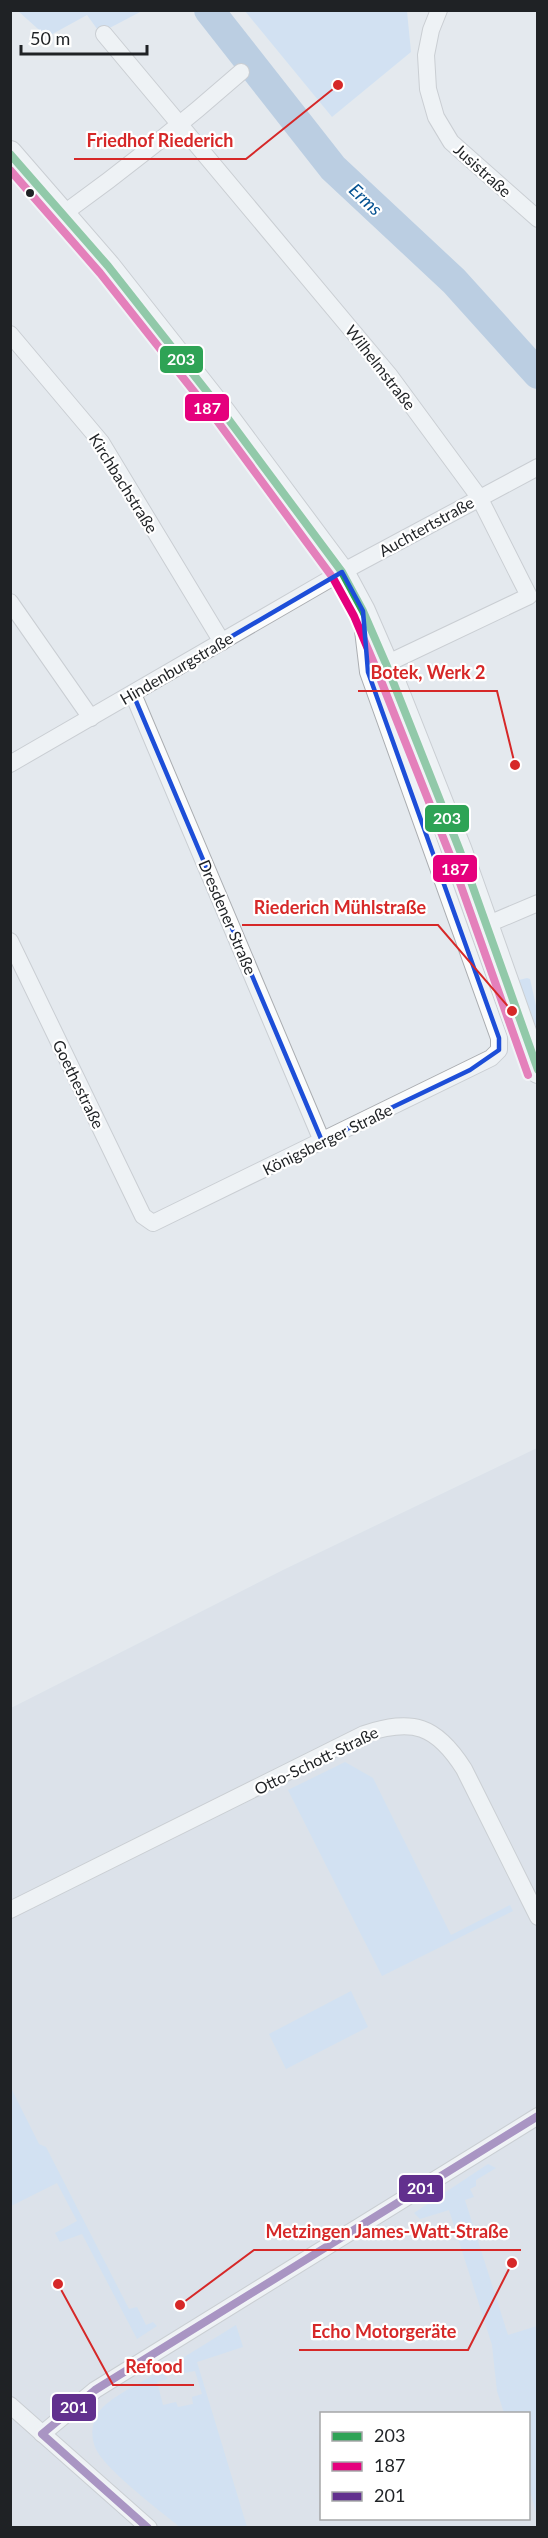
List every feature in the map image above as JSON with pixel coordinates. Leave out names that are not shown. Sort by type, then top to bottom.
[{"type":"street","name":"Jusistraße","points":[[439,10],[426,56],[428,89],[436,117],[451,142],[537,219]]},
{"type":"street","name":"Wilhelmstraße","points":[[104,34],[390,376],[479,497],[529,596],[386,664]]},
{"type":"street","points":[[63,214],[141,158],[241,72]]},
{"type":"street","points":[[12,159],[108,266],[223,412],[342,572],[363,611],[386,664],[460,851],[537,1071]]},
{"type":"street","name":"Kirchbachstraße","points":[[10,334],[101,442],[222,642]]},
{"type":"street","name":"Auchtertstraße","points":[[342,572],[479,497],[513,482],[537,467]]},
{"type":"street","name":"Hindenburgstraße","points":[[10,764],[342,572]]},
{"type":"street","points":[[10,602],[91,718]]},
{"type":"street","name":"Königsberger Straße","points":[[153,1223],[470,1070],[491,1059],[499,1050],[496,1028],[368,672],[362,628],[363,611]]},
{"type":"street","name":"Dresdener Straße","points":[[133,694],[322,1141]]},
{"type":"street","points":[[486,925],[537,903]]},
{"type":"street","name":"Goethestraße","points":[[10,940],[143,1216],[153,1223]]},
{"type":"street","name":"Otto-Schott-Straße","points":[[10,1910],[364,1734],[403,1725],[419,1727],[438,1737],[452,1750],[464,1769],[537,1917]]},
{"type":"street","points":[[42,2434],[95,2390],[537,2116]]},
{"type":"street","points":[[10,2406],[149,2528]]},
{"type":"highlighted area","points":[[342,572],[363,611],[368,672],[499,1038],[499,1050],[470,1070],[322,1141],[133,694]]},
{"type":"shaded area","points":[[18,11],[142,11],[100,33],[87,15],[47,37]]},
{"type":"shaded area","points":[[245,11],[407,11],[411,52],[332,117]]},
{"type":"shaded area","points":[[530,979],[537,1010],[537,1030],[519,980]]},
{"type":"shaded area","points":[[537,1448],[537,2527],[11,2528],[11,1708],[283,1570]]},
{"type":"shaded area","points":[[345,1762],[373,1778],[451,1935],[510,1905],[513,1911],[382,1976],[288,1790]]},
{"type":"shaded area","points":[[351,1991],[368,2027],[286,2069],[269,2034]]},
{"type":"shaded area","points":[[10,2086],[39,2144],[46,2147],[129,2309],[137,2307],[146,2325],[153,2322],[157,2326],[137,2339],[82,2234],[60,2242],[55,2233],[77,2221],[57,2183],[11,2206]]},
{"type":"shaded area","points":[[488,2164],[496,2168],[476,2180],[476,2186],[470,2189],[474,2197],[465,2200],[508,2335],[537,2326],[537,2516],[530,2492],[530,2412],[504,2412],[497,2391],[492,2345],[449,2210],[420,2219],[414,2213]]},
{"type":"shaded area","points":[[236,2325],[243,2347],[197,2362],[247,2527],[180,2527],[134,2490],[101,2457],[93,2438],[94,2422],[99,2411],[108,2402],[161,2371],[168,2379],[157,2382],[163,2405],[176,2402],[178,2407],[193,2404],[192,2397],[202,2394],[195,2371],[184,2373],[181,2359]]},
{"type":"waterway","name":"Erms","points":[[209,10],[333,168],[454,281],[538,374]]},
{"type":"transit line","name":"203","points":[[10,154],[108,266],[223,412],[342,572],[363,611],[386,664],[460,851],[538,1070]]},
{"type":"transit line","name":"187","points":[[10,170],[100,273],[215,418],[333,578],[354,616],[376,668],[450,855],[528,1075]]},
{"type":"transit line","name":"201","points":[[148,2528],[42,2434],[95,2390],[538,2116]]},
{"type":"place","name":"Friedhof Riederich","points":[[338,85]]},
{"type":"place","name":"Botek, Werk 2","points":[[515,765]]},
{"type":"place","name":"Riederich Mühlstraße","points":[[512,1011]]},
{"type":"place","name":"Echo Motorgeräte","points":[[512,2263]]},
{"type":"place","name":"Refood","points":[[58,2284]]},
{"type":"place","name":"Metzingen James-Watt-Straße","points":[[180,2305]]}]
